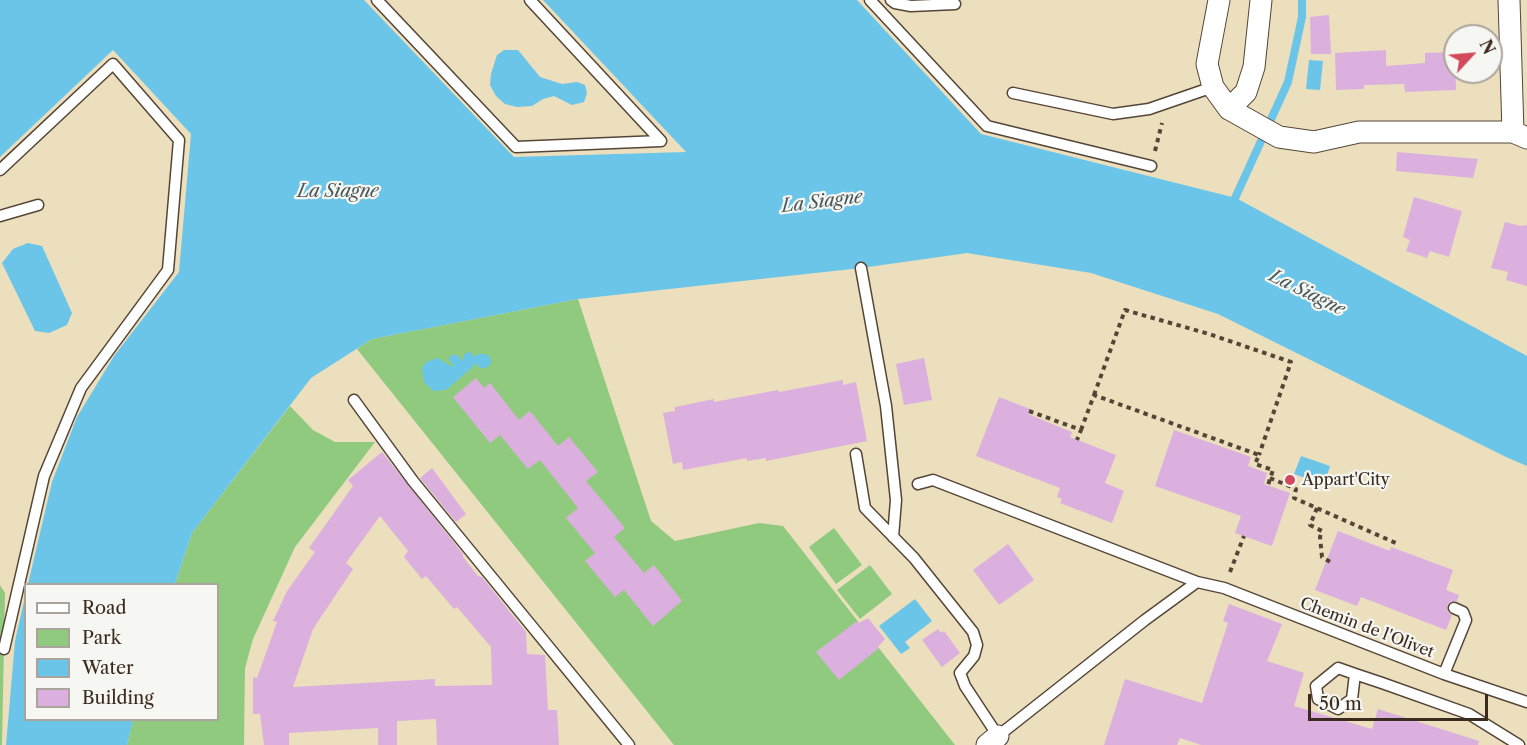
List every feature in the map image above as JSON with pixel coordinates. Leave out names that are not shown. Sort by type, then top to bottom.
[{"type":"street","points":[[1219,0],[1207,64],[1213,87],[1229,109],[1252,123],[1279,137],[1314,142],[1359,132],[1520,135],[1509,0]]},
{"type":"street","points":[[1229,109],[1246,92],[1254,67],[1261,0]]},
{"type":"lane","points":[[377,0],[516,147],[661,141],[530,0]]},
{"type":"lane","points":[[870,0],[987,126],[1151,166]]},
{"type":"lane","points":[[891,0],[911,6],[955,4]]},
{"type":"lane","points":[[0,170],[113,64],[179,140],[168,270],[81,388],[44,477],[4,649]]},
{"type":"lane","points":[[1013,93],[1113,114],[1149,109],[1213,87]]},
{"type":"lane","points":[[0,216],[38,205]]},
{"type":"lane","points":[[861,268],[886,406],[896,500],[893,537]]},
{"type":"lane","points":[[354,400],[413,481],[629,745]]},
{"type":"lane","points":[[856,454],[865,508],[914,558],[973,632],[976,645],[974,656],[960,673],[993,740],[1197,582]]},
{"type":"lane","name":"Chemin de l'Olivet","points":[[918,484],[933,480],[1197,582],[1224,588],[1444,674],[1527,702]]},
{"type":"lane","points":[[1444,674],[1466,620],[1462,612],[1455,608]]},
{"type":"lane","points":[[1355,674],[1469,714],[1519,745]]},
{"type":"path","points":[[1151,166],[1167,103]]},
{"type":"path","points":[[1077,440],[1125,310],[1209,334],[1291,362],[1256,464],[1273,470],[1268,485]]},
{"type":"path","points":[[1094,395],[1259,455]]},
{"type":"path","points":[[1029,411],[1081,430]]},
{"type":"path","points":[[1270,478],[1296,489],[1294,498],[1398,544]]},
{"type":"path","points":[[1317,508],[1310,525],[1322,531],[1320,537],[1322,557],[1332,562]]},
{"type":"path","points":[[1224,588],[1244,536]]},
{"type":"green space","points":[[578,299],[651,521],[675,541],[759,523],[783,526],[955,745],[674,745],[357,349],[372,339]]},
{"type":"green space","points":[[290,406],[313,430],[335,442],[375,442],[295,547],[253,639],[245,668],[244,745],[127,745],[133,721],[219,721],[219,583],[175,583],[192,533]]},
{"type":"green space","points":[[834,528],[862,565],[836,584],[809,547]]},
{"type":"green space","points":[[870,565],[892,594],[860,619],[837,590]]},
{"type":"green space","points":[[0,585],[5,593],[2,745],[0,745]]},
{"type":"water","name":"La Siagne","points":[[0,0],[364,0],[514,157],[686,152],[543,0],[857,0],[981,134],[1236,198],[1527,356],[1527,466],[1218,314],[1091,273],[967,253],[861,268],[578,299],[372,339],[311,378],[192,533],[175,583],[28,583],[52,482],[77,417],[114,356],[179,272],[191,134],[113,50],[0,157]]},
{"type":"water","points":[[504,50],[518,50],[540,77],[562,84],[577,82],[585,85],[587,93],[584,102],[572,105],[554,96],[543,99],[532,106],[517,107],[505,104],[496,96],[490,85],[497,55]]},
{"type":"water","points":[[1309,60],[1323,61],[1320,90],[1306,89]]},
{"type":"water","points":[[28,243],[42,246],[72,313],[67,325],[49,333],[35,331],[2,263],[13,249]]},
{"type":"water","points":[[469,351],[474,357],[478,354],[485,354],[490,357],[489,366],[479,368],[477,363],[446,390],[433,391],[424,382],[422,368],[426,362],[438,358],[452,367],[454,365],[449,358],[452,355],[457,355],[462,361],[464,355]]},
{"type":"water","points":[[1301,456],[1330,466],[1324,485],[1294,474]]},
{"type":"water","points":[[915,599],[932,621],[905,642],[910,648],[901,654],[879,626]]},
{"type":"water","points":[[24,601],[24,721],[133,721],[127,745],[6,745],[15,641]]},
{"type":"building","points":[[1329,15],[1331,54],[1311,54],[1310,17]]},
{"type":"building","points":[[1386,50],[1386,66],[1425,63],[1425,53],[1443,52],[1443,84],[1456,84],[1456,90],[1405,92],[1404,84],[1364,85],[1364,89],[1336,90],[1335,53]]},
{"type":"building","points":[[1397,152],[1478,159],[1473,178],[1396,171]]},
{"type":"building","points":[[1414,197],[1462,211],[1449,257],[1430,251],[1427,258],[1406,251],[1410,240],[1403,237]]},
{"type":"building","points":[[1505,222],[1521,226],[1527,225],[1527,286],[1506,280],[1508,272],[1491,268]]},
{"type":"building","points":[[924,358],[932,400],[904,405],[896,364]]},
{"type":"building","points":[[476,378],[484,388],[490,383],[519,420],[530,411],[558,446],[569,437],[598,472],[586,481],[625,528],[614,537],[644,573],[654,565],[682,601],[653,626],[624,590],[615,597],[585,561],[595,553],[566,518],[578,508],[540,460],[528,469],[500,435],[490,443],[453,397]]},
{"type":"building","points":[[843,380],[843,385],[856,382],[867,441],[766,461],[766,458],[747,461],[747,458],[683,470],[682,462],[673,464],[663,413],[675,411],[675,407]]},
{"type":"building","points":[[999,397],[1030,409],[1028,414],[1072,432],[1070,437],[1116,455],[1105,483],[1124,491],[1112,523],[1060,503],[1062,499],[1057,497],[1060,488],[976,456]]},
{"type":"building","points":[[1174,430],[1251,457],[1248,466],[1267,473],[1264,484],[1290,493],[1272,546],[1235,533],[1241,516],[1155,486]]},
{"type":"building","points":[[382,452],[478,576],[482,577],[526,632],[527,654],[545,655],[548,710],[557,710],[559,745],[437,745],[436,719],[397,721],[397,745],[378,745],[378,728],[289,733],[289,745],[264,745],[260,714],[253,714],[253,677],[257,678],[277,622],[273,621],[287,591],[315,552],[309,548],[353,486],[348,480]],"holes":[[[380,516],[408,551],[404,557],[422,579],[426,576],[454,609],[457,607],[491,647],[492,685],[435,686],[435,679],[293,687],[313,629],[353,569],[346,563]]]},
{"type":"building","points":[[432,468],[466,514],[456,522],[420,478]]},
{"type":"building","points":[[1338,531],[1390,551],[1391,547],[1453,570],[1446,590],[1459,595],[1457,601],[1450,602],[1447,606],[1448,612],[1452,615],[1446,630],[1361,597],[1357,606],[1315,590]]},
{"type":"building","points":[[1008,544],[1034,580],[999,605],[973,570]]},
{"type":"building","points":[[1229,604],[1282,624],[1267,661],[1304,673],[1294,706],[1372,729],[1378,709],[1479,741],[1478,745],[1201,745],[1180,738],[1177,745],[1104,745],[1125,679],[1202,703],[1228,623],[1223,621]]},
{"type":"building","points":[[868,618],[885,639],[879,648],[839,680],[816,652],[857,621],[859,623]]},
{"type":"building","points":[[938,629],[941,633],[944,631],[960,653],[942,667],[922,640]]},
{"type":"waterway","points":[[1231,207],[1288,82],[1302,17],[1302,0]]},
{"type":"place","name":"Appart'City","points":[[1290,480]]}]
